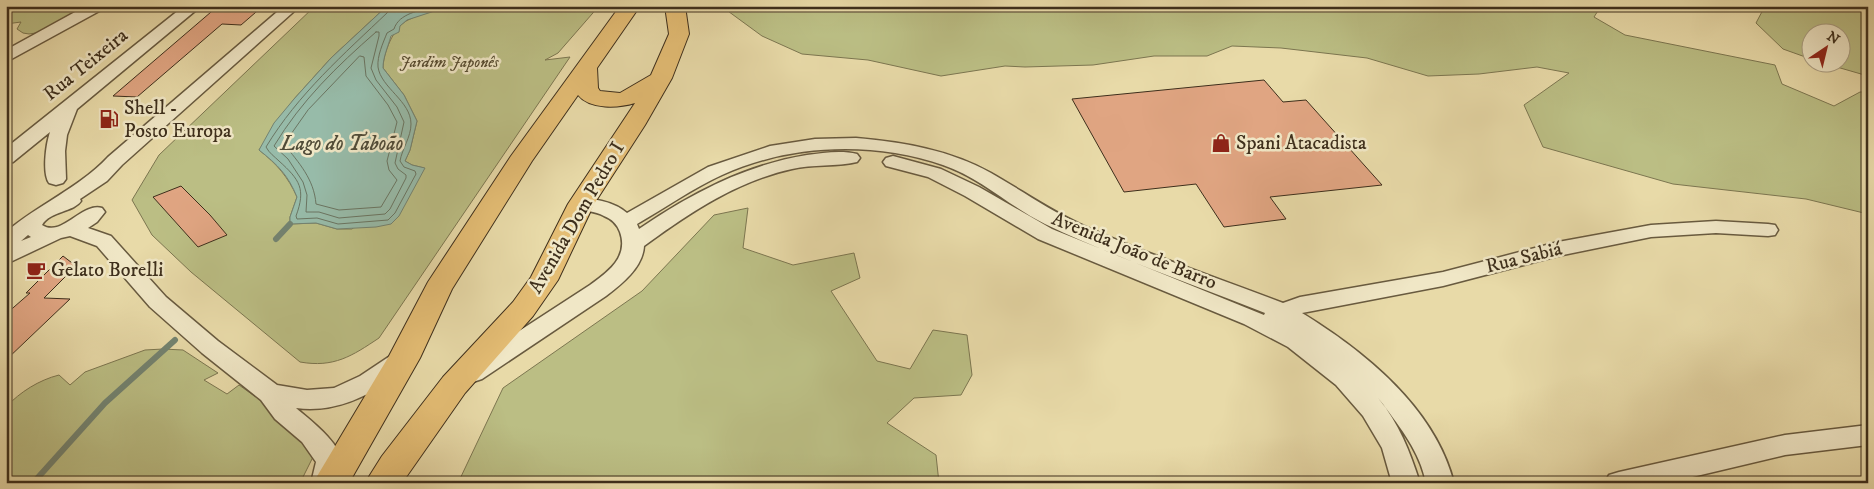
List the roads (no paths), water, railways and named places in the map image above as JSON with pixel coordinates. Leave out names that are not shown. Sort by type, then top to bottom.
[{"type":"main road","points":[[331,483],[404,358],[438,289],[520,161],[587,70],[630,6]]},
{"type":"main road","name":"Avenida Dom Pedro I","points":[[383,483],[454,385],[523,309],[544,280],[581,204],[633,125],[661,78],[679,34],[675,6]]},
{"type":"main road","points":[[587,70],[587,90],[591,95],[603,100],[615,101],[630,98],[643,92],[661,78]]},
{"type":"street","points":[[6,58],[98,6]]},
{"type":"street","name":"Rua Teixeira","points":[[6,158],[194,6]]},
{"type":"street","points":[[78,193],[100,177],[112,164],[293,6]]},
{"type":"street","points":[[6,257],[87,221],[78,193],[55,145],[60,124],[74,103]]},
{"type":"street","points":[[6,158],[32,144],[42,141],[55,145]]},
{"type":"street","name":"Avenida João de Barro","points":[[626,222],[715,171],[742,160],[777,150],[815,145],[848,144],[897,147],[951,161],[984,177],[1049,218],[1273,317],[1346,379],[1371,409],[1393,443],[1408,482]]},
{"type":"street","name":"Avenida João de Barro","points":[[634,243],[687,207],[725,186],[752,174],[791,163],[838,158],[875,159],[904,163],[926,169],[954,181],[1050,236],[1273,317],[1328,339],[1392,397],[1421,437],[1437,470],[1440,483]]},
{"type":"street","points":[[53,207],[51,186],[78,193],[100,222],[104,241],[158,302],[210,347],[270,393],[284,412],[311,435],[323,449],[329,462],[325,483]]},
{"type":"street","points":[[6,243],[53,207],[79,200],[78,193]]},
{"type":"street","points":[[454,385],[615,277],[630,260],[634,243],[626,222],[616,213],[581,204]]},
{"type":"street","points":[[32,222],[31,227],[34,231],[40,233],[63,231],[104,241]]},
{"type":"street","name":"Rua Sabiá","points":[[1273,317],[1300,305],[1443,279],[1558,249],[1651,231],[1716,227],[1768,230]]},
{"type":"street","points":[[270,393],[312,400],[332,398],[355,390],[404,358]]},
{"type":"street","points":[[1619,483],[1786,445],[1868,435]]},
{"type":"water","name":"Lago do Taboão","points":[[387,6],[450,6],[407,20],[400,26],[399,32],[391,36],[384,60],[383,68],[404,95],[417,121],[410,150],[405,161],[425,168],[399,216],[391,224],[376,227],[337,229],[316,223],[290,224],[290,217],[297,197],[282,171],[259,150],[274,123],[294,99],[331,58]]},
{"type":"waterway","points":[[276,239],[290,224]]},
{"type":"waterway","points":[[33,483],[105,403],[175,340]]},
{"type":"place","name":"Shell - Posto Europa","points":[[109,119]]},
{"type":"place","name":"Spani Atacadista","points":[[1221,143]]},
{"type":"place","name":"Gelato Borelli","points":[[36,270]]},
{"type":"park label","name":"Jardim Japonês","points":[[449,62]]}]
